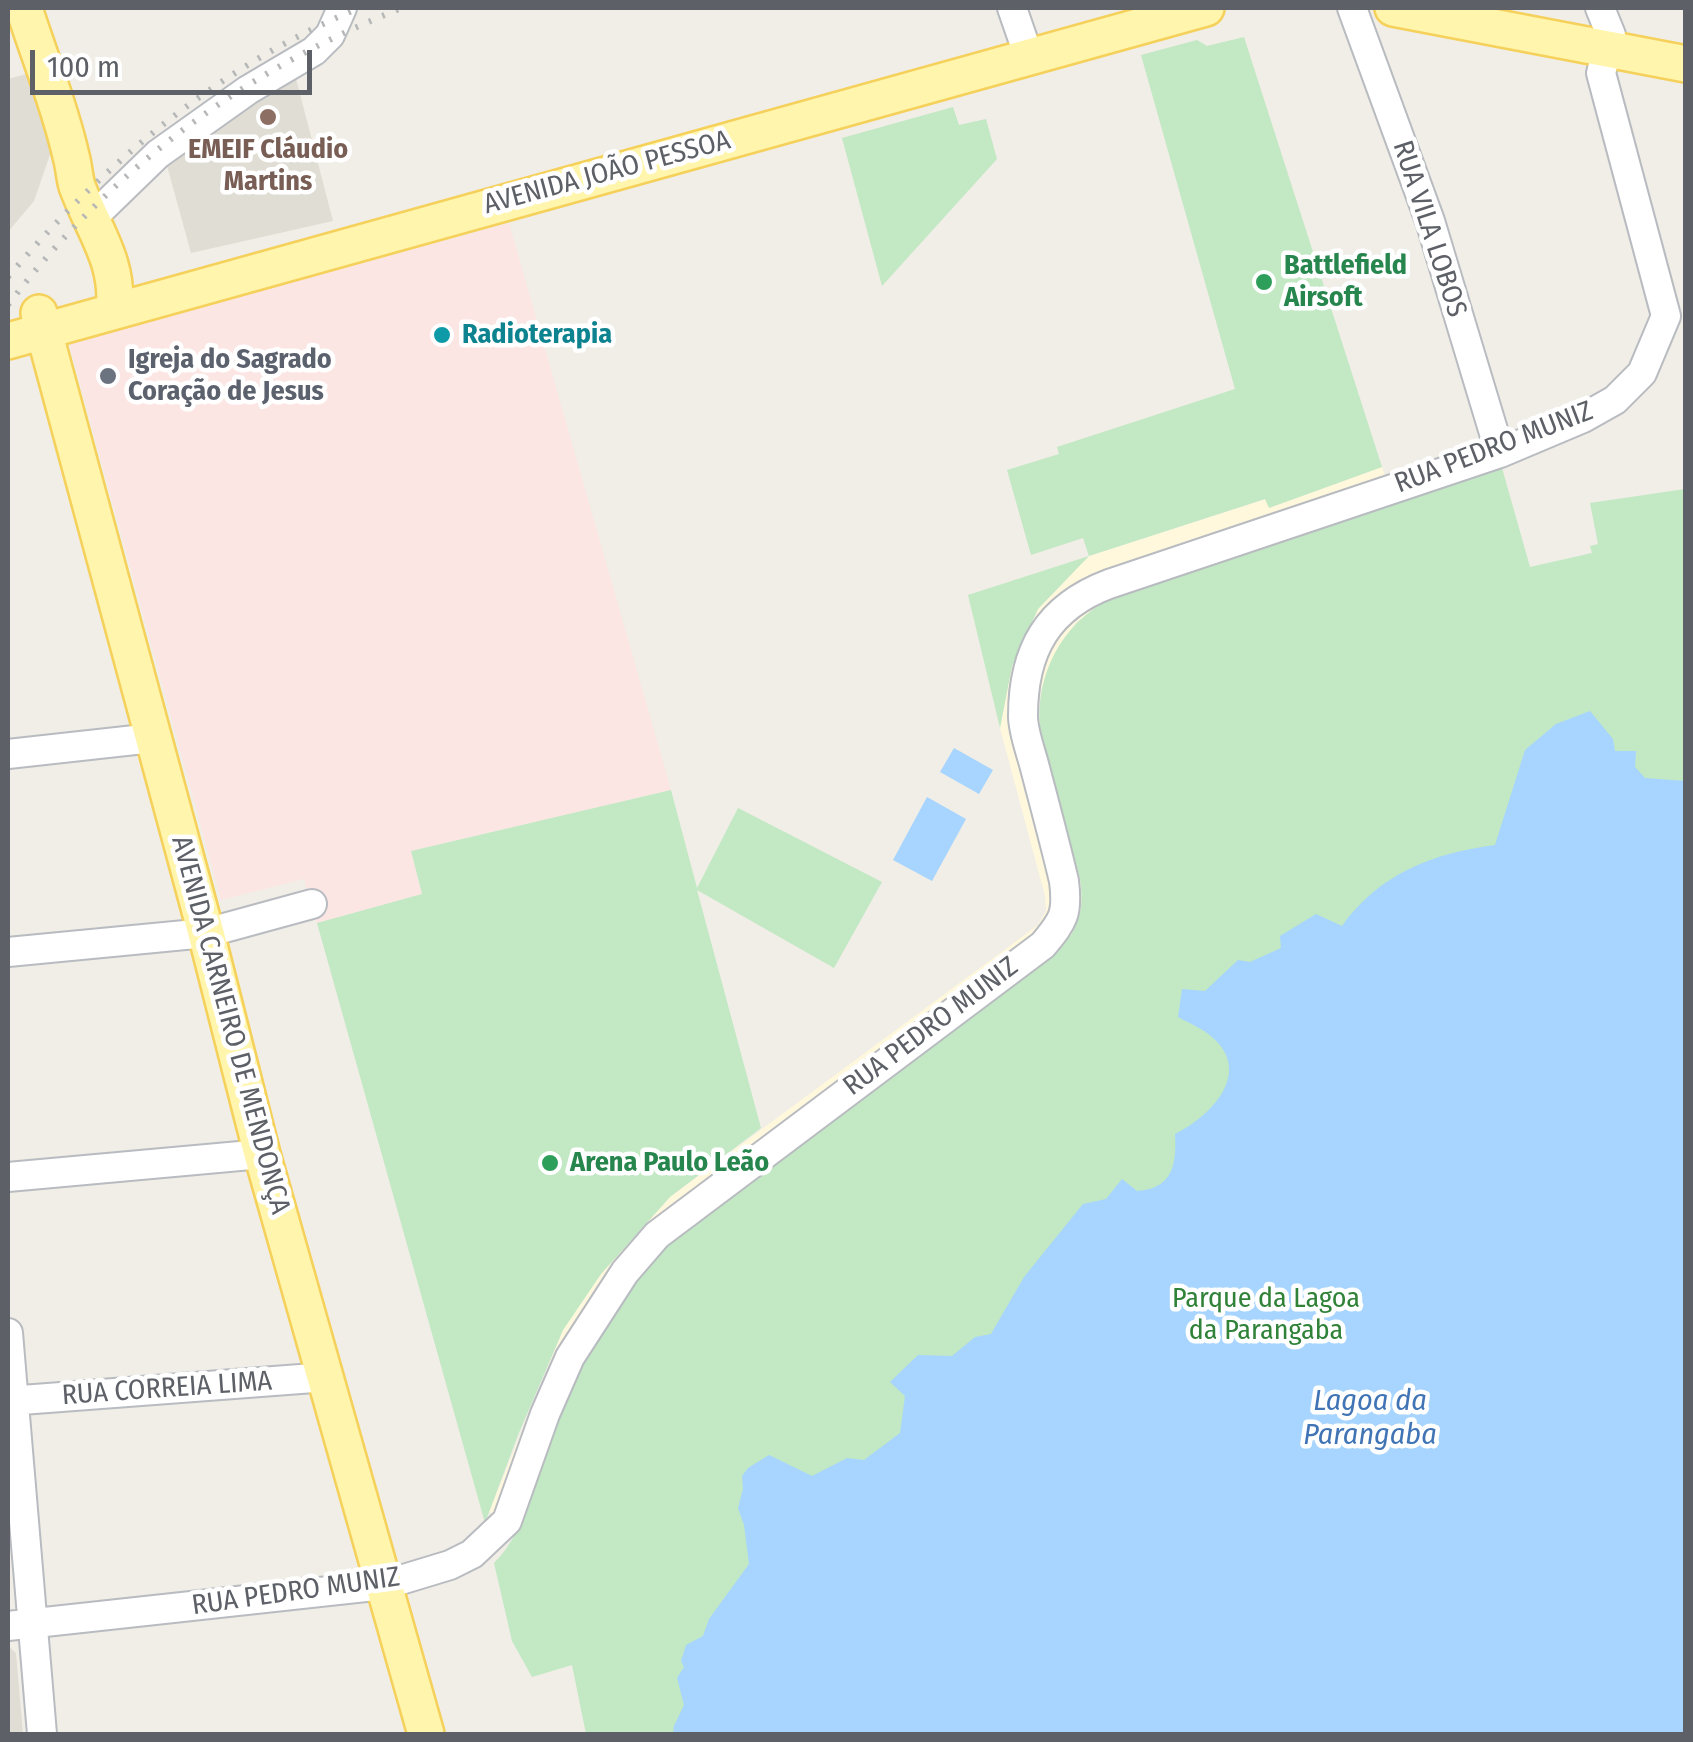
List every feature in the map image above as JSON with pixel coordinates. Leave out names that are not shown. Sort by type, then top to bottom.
[{"type":"main road","points":[[24,8],[77,186],[106,248],[115,301]]},
{"type":"main road","name":"AVENIDA JOÃO PESSOA","points":[[8,340],[30,322],[115,301],[1022,35],[1135,8]]},
{"type":"main road","name":"AVENIDA JOÃO PESSOA","points":[[1022,35],[1206,8]]},
{"type":"main road","points":[[1392,8],[1686,64]]},
{"type":"main road","name":"AVENIDA CARNEIRO DE MENDONÇA","points":[[30,322],[153,738],[262,1154],[426,1734]]},
{"type":"street","points":[[92,218],[158,154],[248,90],[314,52],[330,36],[342,8]]},
{"type":"street","name":"RUA VILA LOBOS","points":[[1352,8],[1430,221],[1500,453]]},
{"type":"street","points":[[1600,8],[1610,35],[1602,73],[1676,311]]},
{"type":"street","name":"RUA PEDRO MUNIZ","points":[[20,1625],[384,1585],[450,1565],[472,1554],[507,1521],[570,1357],[625,1272],[657,1235],[1043,945],[1060,925],[1067,907],[1064,881],[1022,719],[1033,652],[1046,627],[1062,609],[1081,594],[1500,453],[1583,418],[1615,400],[1642,373],[1676,311]]},
{"type":"street","points":[[8,754],[153,738]]},
{"type":"street","points":[[8,952],[206,933],[312,904]]},
{"type":"street","points":[[8,1176],[262,1154]]},
{"type":"street","points":[[8,1333],[20,1625],[42,1734]]},
{"type":"street","name":"RUA CORREIA LIMA","points":[[10,1400],[327,1377]]},
{"type":"shaded area","name":"EMEIF Cláudio Martins","points":[[294,71],[333,221],[191,253],[166,162]]},
{"type":"shaded area","points":[[30,73],[52,149],[34,201],[8,232],[8,79]]},
{"type":"shaded area","points":[[509,223],[671,790],[411,851],[422,894],[317,923],[304,879],[221,900],[67,336],[241,296]]},
{"type":"shaded area","points":[[1382,467],[1395,503],[1207,565],[1077,621],[1051,661],[1038,711],[1080,879],[1083,903],[1071,935],[613,1314],[558,1418],[518,1528],[489,1512],[563,1330],[601,1274],[670,1197],[1038,925],[1046,911],[1045,896],[1000,728],[1012,666],[1038,609],[1089,556],[1266,499],[1269,508]]},
{"type":"shaded area","points":[[8,1646],[16,1653],[23,1734],[8,1734]]},
{"type":"green space","name":"Battlefield Airsoft","points":[[1244,37],[1382,467],[1269,508],[1265,499],[1089,556],[1083,538],[1031,555],[1007,470],[1059,454],[1057,447],[1235,389],[1141,55],[1197,40],[1207,46]]},
{"type":"green space","points":[[953,107],[959,125],[986,119],[997,159],[882,286],[842,138]]},
{"type":"green space","name":"Parque da Lagoa da Parangaba","points":[[1502,468],[1530,567],[1592,553],[1590,546],[1598,544],[1590,503],[1685,489],[1685,1734],[586,1734],[572,1665],[532,1677],[512,1641],[494,1563],[523,1518],[553,1432],[594,1346],[628,1293],[669,1245],[692,1223],[1071,935],[1081,908],[1080,879],[1040,730],[1047,671],[1065,637],[1078,622],[1110,599]]},
{"type":"green space","points":[[1089,556],[1038,609],[1012,666],[1000,728],[968,595]]},
{"type":"green space","name":"Arena Paulo Leão","points":[[671,790],[697,888],[738,808],[882,882],[834,968],[697,890],[761,1128],[670,1197],[601,1274],[563,1330],[485,1523],[317,923],[422,894],[411,851]]},
{"type":"water","name":"Lagoa da Parangaba","points":[[1590,711],[1613,739],[1615,751],[1636,751],[1635,767],[1645,778],[1685,781],[1685,1734],[673,1734],[684,1705],[677,1678],[684,1667],[681,1661],[686,1645],[703,1636],[709,1619],[749,1564],[738,1508],[742,1476],[748,1468],[769,1455],[812,1476],[847,1458],[864,1460],[900,1433],[905,1396],[890,1382],[918,1355],[952,1356],[975,1337],[991,1334],[1024,1277],[1083,1204],[1106,1199],[1122,1179],[1137,1191],[1158,1186],[1173,1165],[1175,1134],[1201,1117],[1222,1093],[1229,1065],[1224,1051],[1208,1034],[1178,1017],[1182,989],[1205,991],[1238,960],[1250,962],[1281,948],[1280,936],[1316,914],[1342,926],[1373,893],[1409,869],[1450,854],[1495,845],[1525,750],[1556,724]]},
{"type":"water","points":[[954,748],[993,770],[979,794],[940,772]]},
{"type":"water","points":[[927,797],[966,819],[932,881],[893,860]]},
{"type":"railway","points":[[8,277],[84,195],[167,121],[259,58],[359,8]]},
{"type":"railway","points":[[8,305],[90,210],[184,129],[288,62],[402,8]]},
{"type":"place","name":"EMEIF Cláudio Martins","points":[[268,117]]},
{"type":"place","name":"Battlefield Airsoft","points":[[1264,282]]},
{"type":"place","name":"Radioterapia","points":[[442,335]]},
{"type":"place","name":"Igreja do Sagrado Coração de Jesus","points":[[108,376]]},
{"type":"place","name":"Arena Paulo Leão","points":[[550,1163]]}]
